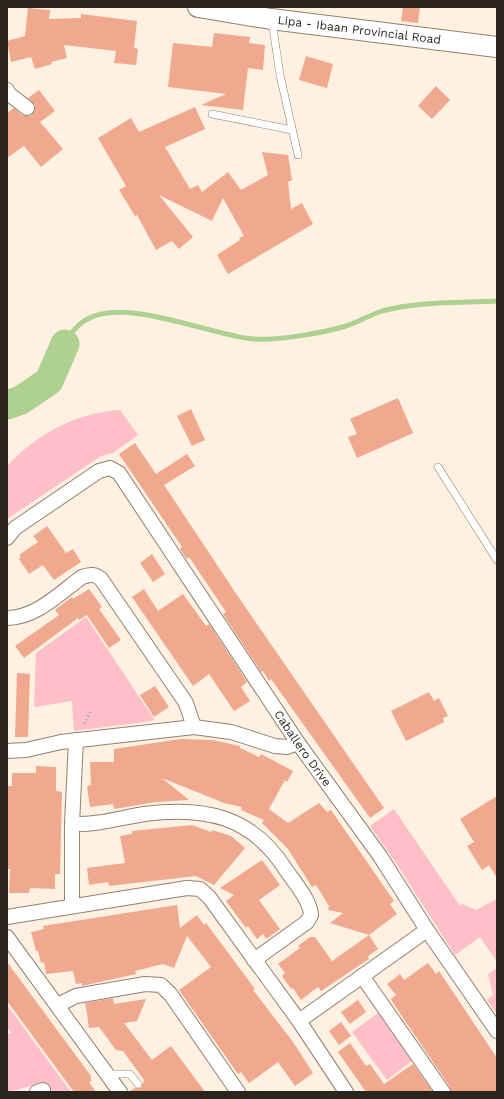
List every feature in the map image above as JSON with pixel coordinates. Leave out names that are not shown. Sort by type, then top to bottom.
[{"type":"main road","name":"Lipa - Ibaan Provincial Road","points":[[198,7],[271,19],[497,47]]},
{"type":"street","points":[[7,90],[9,94],[27,108]]},
{"type":"street","name":"Caballero Drive","points":[[7,538],[15,528],[99,471],[110,468],[115,469],[119,473],[298,743],[380,856],[427,930],[497,1031]]},
{"type":"street","points":[[7,618],[18,618],[29,615],[82,577],[87,575],[98,576],[186,703],[194,727]]},
{"type":"street","points":[[7,751],[26,750],[76,740],[194,727],[231,732],[275,746],[287,747],[298,743]]},
{"type":"street","points":[[72,906],[72,824],[76,740]]},
{"type":"street","points":[[72,824],[88,824],[172,811],[192,812],[230,820],[244,826],[255,834],[274,852],[282,863],[307,903],[311,915],[307,922],[254,960]]},
{"type":"street","points":[[7,917],[187,888],[200,889],[209,897],[299,1021],[346,1092]]},
{"type":"street","points":[[299,1021],[427,930]]},
{"type":"street","points":[[7,937],[120,1092]]},
{"type":"street","points":[[362,976],[443,1092]]},
{"type":"street","points":[[58,1005],[76,996],[145,984],[161,985],[171,995],[238,1092]]},
{"type":"lane","points":[[271,19],[280,75],[298,155]]},
{"type":"lane","points":[[212,114],[292,130]]},
{"type":"lane","points":[[438,467],[497,560]]},
{"type":"lane","points":[[106,1074],[130,1074],[138,1084]]},
{"type":"shaded area","points":[[120,410],[138,435],[113,453],[101,456],[7,519],[7,466],[31,444],[58,427],[88,416]]},
{"type":"shaded area","points":[[86,617],[154,719],[152,721],[74,731],[72,701],[34,707],[36,653]]},
{"type":"shaded area","points":[[394,809],[460,906],[462,904],[476,910],[497,899],[497,962],[480,937],[455,955],[396,863],[370,826]]},
{"type":"shaded area","points":[[497,968],[497,1014],[487,1000],[493,995],[488,974]]},
{"type":"shaded area","points":[[7,1005],[71,1092],[50,1092],[44,1083],[7,1092],[7,1034],[11,1033],[7,1027]]},
{"type":"shaded area","points":[[378,1013],[412,1061],[387,1080],[352,1032]]},
{"type":"building","points":[[403,7],[420,7],[418,23],[401,21]]},
{"type":"building","points":[[28,8],[50,10],[49,19],[81,18],[81,14],[137,21],[134,48],[138,49],[136,65],[114,63],[116,51],[64,45],[67,58],[51,62],[52,64],[35,69],[31,57],[11,62],[7,41],[25,36]]},
{"type":"building","points":[[214,33],[250,37],[249,43],[265,45],[263,70],[248,68],[243,110],[201,105],[226,94],[168,87],[173,43],[212,47]]},
{"type":"building","points":[[306,56],[333,64],[327,88],[299,80]]},
{"type":"building","points":[[436,86],[450,100],[432,119],[418,106]]},
{"type":"building","points":[[39,90],[55,111],[40,122],[63,149],[41,167],[24,146],[7,158],[7,113],[14,108],[22,115],[31,116],[35,110],[35,105],[28,98]]},
{"type":"building","points":[[195,107],[205,129],[165,147],[190,189],[198,185],[202,192],[228,172],[241,190],[268,175],[262,152],[288,155],[292,180],[288,182],[291,209],[302,203],[313,224],[228,274],[217,255],[240,240],[239,238],[244,236],[223,198],[212,221],[159,195],[193,237],[179,249],[172,241],[156,250],[137,215],[135,216],[119,190],[126,186],[98,138],[131,118],[139,132]]},
{"type":"building","points":[[398,398],[413,433],[357,458],[348,437],[357,434],[350,419]]},
{"type":"building","points":[[191,409],[205,440],[192,446],[177,416]]},
{"type":"building","points":[[135,443],[156,474],[187,454],[195,466],[164,485],[239,598],[384,808],[370,818],[271,679],[269,681],[263,671],[261,672],[223,614],[226,612],[189,557],[187,559],[180,549],[182,547],[119,454]]},
{"type":"building","points":[[47,526],[66,553],[73,549],[81,562],[54,580],[43,565],[29,574],[19,559],[21,557],[19,555],[38,542],[33,536]]},
{"type":"building","points":[[152,554],[165,574],[153,582],[140,563]]},
{"type":"building","points":[[89,589],[102,607],[99,609],[121,640],[109,648],[87,615],[79,620],[78,618],[24,658],[15,646],[59,615],[55,610],[72,597],[73,599]]},
{"type":"building","points":[[144,589],[158,611],[183,594],[206,626],[209,624],[247,682],[241,687],[250,701],[234,711],[209,674],[193,686],[132,597]]},
{"type":"building","points":[[17,673],[30,674],[28,737],[15,737]]},
{"type":"building","points":[[155,686],[169,707],[154,717],[140,695]]},
{"type":"building","points":[[429,692],[434,701],[439,698],[448,716],[443,718],[444,722],[406,741],[391,711]]},
{"type":"building","points":[[181,739],[212,740],[240,746],[240,748],[259,757],[261,754],[293,771],[287,782],[285,780],[269,809],[288,823],[319,803],[327,812],[331,810],[394,901],[390,904],[397,914],[369,935],[330,923],[343,913],[328,910],[329,906],[316,885],[312,887],[288,849],[262,823],[264,820],[241,810],[242,807],[224,803],[162,778],[189,800],[156,802],[114,809],[113,804],[90,807],[87,786],[91,785],[90,762],[114,762],[114,749]]},
{"type":"building","points":[[36,766],[56,767],[56,791],[62,792],[60,874],[55,874],[55,889],[30,888],[29,893],[9,893],[10,869],[7,869],[7,786],[12,786],[12,773],[36,773]]},
{"type":"building","points":[[497,796],[497,878],[489,865],[482,870],[467,846],[474,842],[460,819]]},
{"type":"building","points":[[192,825],[211,832],[212,830],[231,836],[245,848],[214,885],[196,876],[109,886],[108,882],[89,885],[87,868],[125,863],[120,836],[132,834],[132,831]]},
{"type":"building","points":[[262,860],[280,885],[259,900],[280,929],[266,939],[263,934],[257,939],[248,926],[246,928],[226,901],[234,895],[220,888]]},
{"type":"building","points":[[177,905],[180,928],[197,915],[204,925],[206,923],[255,989],[253,990],[293,1042],[313,1073],[295,1086],[278,1062],[249,1083],[241,1072],[238,1074],[179,990],[211,967],[187,936],[174,968],[163,964],[135,971],[136,974],[82,986],[82,983],[76,984],[73,971],[46,974],[44,962],[41,963],[31,932],[44,929],[43,926]]},
{"type":"building","points":[[369,935],[378,949],[368,956],[369,959],[321,991],[318,987],[301,1000],[282,976],[285,973],[278,964],[300,948],[298,946],[310,937],[315,937],[332,961]]},
{"type":"building","points":[[7,962],[91,1076],[91,1081],[89,1082],[96,1092],[74,1092],[7,1001]]},
{"type":"building","points":[[428,963],[436,974],[439,971],[497,1058],[497,1092],[451,1092],[450,1087],[391,999],[396,995],[387,984],[400,974],[404,980]]},
{"type":"building","points":[[113,998],[114,1004],[146,999],[137,1021],[124,1023],[152,1060],[171,1046],[205,1092],[128,1092],[135,1088],[141,1088],[144,1080],[123,1051],[116,1050],[99,1027],[89,1028],[85,1003]]},
{"type":"building","points":[[358,1000],[366,1012],[350,1024],[341,1012]]},
{"type":"building","points":[[341,1022],[351,1036],[339,1045],[329,1031]]},
{"type":"building","points":[[350,1043],[366,1066],[370,1064],[384,1084],[413,1064],[433,1092],[366,1092],[338,1052]]},
{"type":"waterway","points":[[65,344],[73,331],[84,321],[101,314],[121,312],[143,314],[167,319],[235,336],[253,339],[274,339],[313,334],[336,329],[373,314],[396,308],[439,303],[497,301]]},
{"type":"waterway","points":[[7,405],[21,400],[49,381],[65,344]]}]
